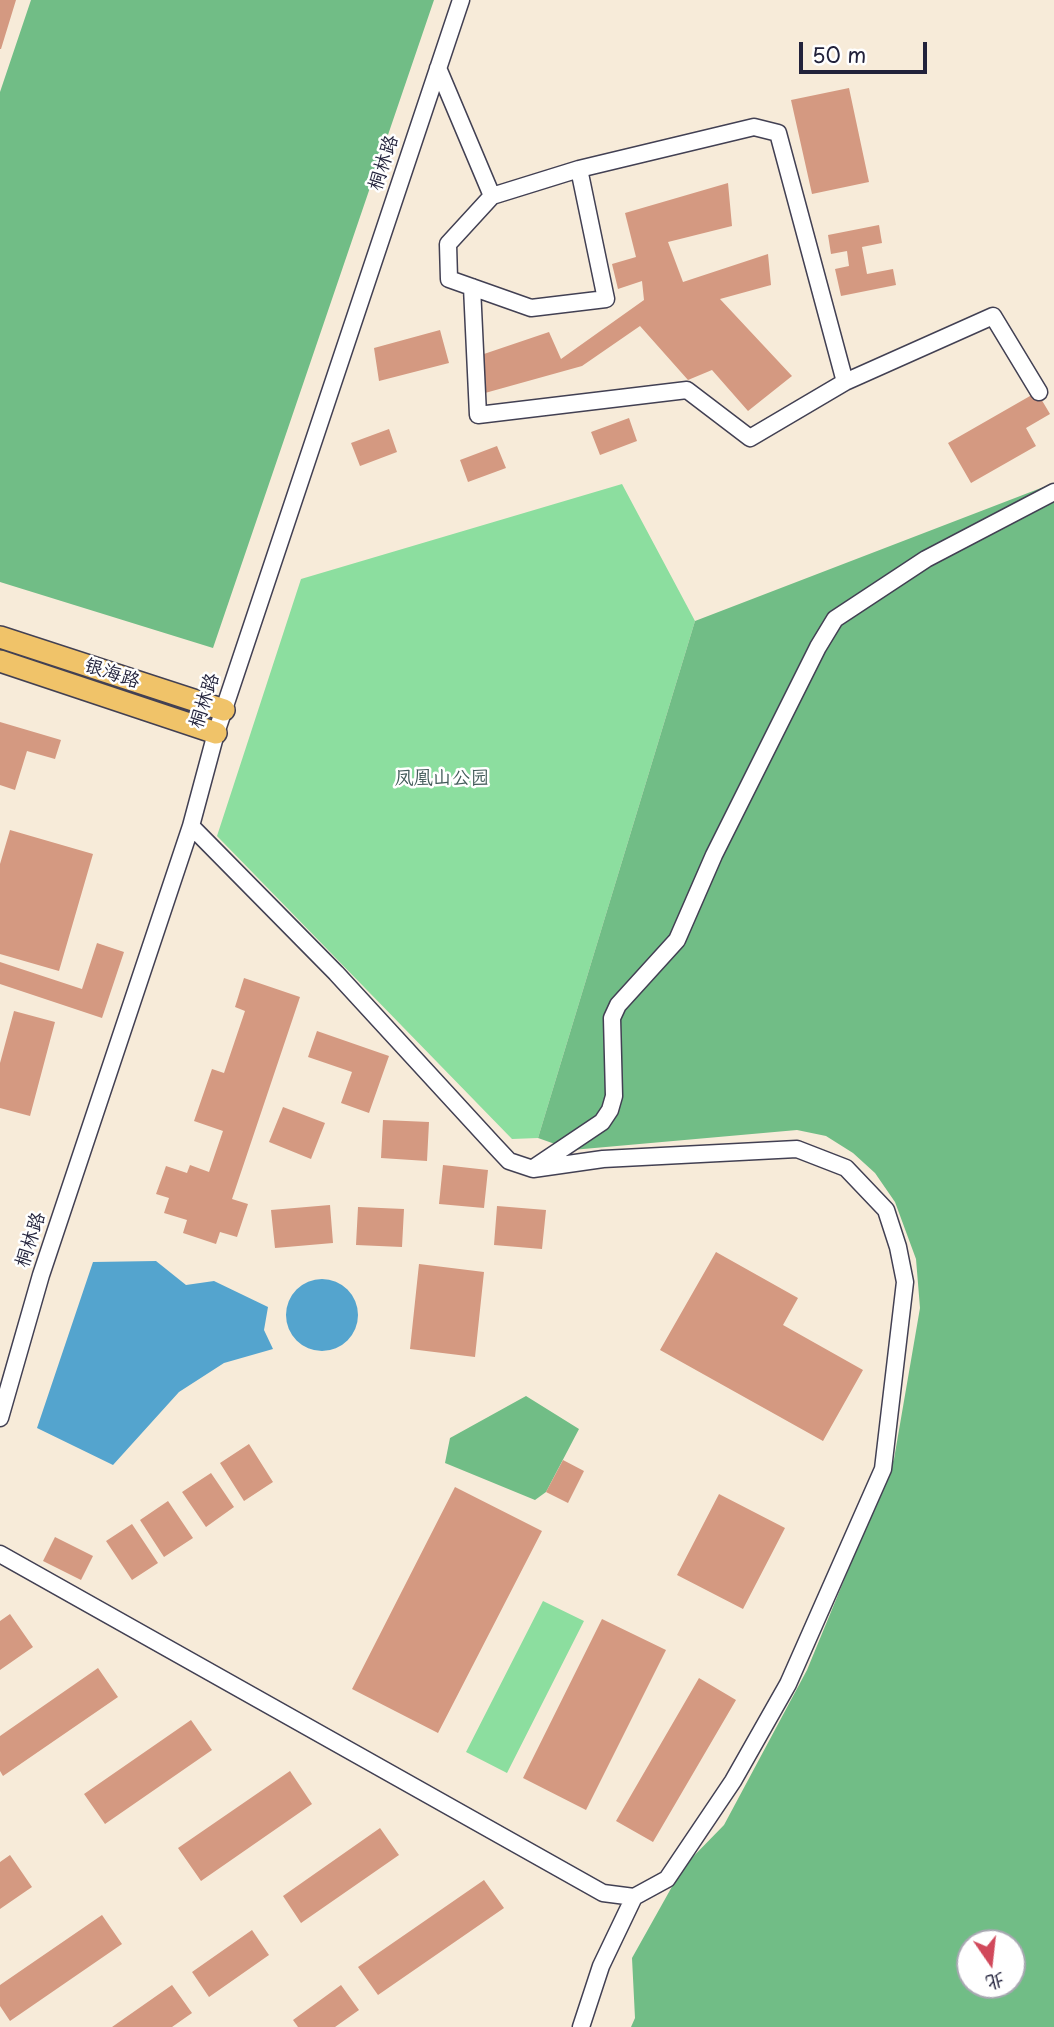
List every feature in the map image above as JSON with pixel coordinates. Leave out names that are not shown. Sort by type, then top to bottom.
[{"type":"main road","name":"银海路","points":[[0,637],[224,710]]},
{"type":"main road","name":"银海路","points":[[0,661],[216,733]]},
{"type":"street","name":"桐林路","points":[[0,1418],[41,1275],[191,826],[216,733],[461,0]]},
{"type":"street","points":[[438,68],[492,196]]},
{"type":"street","points":[[579,169],[606,299],[531,308],[449,279],[448,243],[492,196],[579,169],[754,127],[778,133],[845,382]]},
{"type":"street","points":[[472,287],[478,415],[687,390],[750,438],[845,382],[993,316],[1039,393]]},
{"type":"street","points":[[533,1169],[602,1122],[610,1110],[614,1096],[612,1018],[618,1005],[677,940],[714,855],[817,647],[835,619],[926,559],[1054,492]]},
{"type":"street","points":[[191,826],[336,974],[509,1161],[533,1169],[603,1159],[797,1149],[846,1168],[886,1210],[898,1247],[905,1282],[883,1469],[788,1684],[733,1781],[667,1879],[634,1897],[601,1966],[581,2027]]},
{"type":"street","points":[[0,1554],[603,1893],[634,1897]]},
{"type":"green space","points":[[31,0],[434,0],[213,648],[0,582],[0,92]]},
{"type":"green space","points":[[1054,483],[1054,2027],[631,2027],[635,2018],[632,1958],[683,1867],[724,1825],[807,1670],[894,1459],[920,1308],[916,1259],[895,1202],[875,1173],[853,1153],[826,1136],[797,1130],[572,1150],[538,1138],[695,621]]},
{"type":"green space","name":"凤凰山公园","points":[[622,484],[695,621],[538,1138],[512,1139],[217,836],[301,579]]},
{"type":"green space","points":[[526,1396],[579,1429],[546,1492],[535,1500],[445,1463],[450,1438]]},
{"type":"green space","points":[[543,1601],[584,1621],[507,1773],[466,1752]]},
{"type":"water","points":[[156,1261],[186,1285],[214,1281],[268,1307],[264,1330],[273,1349],[224,1363],[179,1392],[113,1465],[37,1428],[93,1262]]},
{"type":"water","points":[[329,1279],[348,1289],[356,1301],[356,1329],[348,1341],[336,1349],[315,1351],[296,1341],[288,1329],[286,1308],[296,1289],[308,1281]]},
{"type":"building","points":[[0,0],[16,0],[1,49],[0,49]]},
{"type":"building","points":[[849,88],[869,182],[812,194],[791,100]]},
{"type":"building","points":[[728,183],[732,226],[668,242],[683,282],[768,254],[771,285],[720,299],[792,376],[748,411],[712,370],[688,380],[640,326],[582,366],[485,393],[481,355],[549,332],[561,359],[644,300],[642,281],[618,289],[612,264],[636,257],[625,213]]},
{"type":"building","points":[[879,225],[882,243],[862,247],[867,274],[893,269],[896,285],[841,296],[835,269],[849,266],[847,251],[831,254],[828,235]]},
{"type":"building","points":[[440,330],[449,363],[379,381],[374,348]]},
{"type":"building","points":[[1037,392],[1050,414],[1026,428],[1036,446],[971,483],[948,443]]},
{"type":"building","points":[[629,418],[637,441],[600,455],[591,432]]},
{"type":"building","points":[[389,429],[397,452],[360,466],[351,443]]},
{"type":"building","points":[[497,446],[506,468],[468,482],[460,460]]},
{"type":"building","points":[[0,722],[61,740],[55,759],[27,751],[15,790],[0,785]]},
{"type":"building","points":[[10,830],[93,854],[59,971],[0,954],[0,864]]},
{"type":"building","points":[[97,943],[124,952],[102,1018],[0,984],[0,962],[82,989]]},
{"type":"building","points":[[244,978],[300,997],[232,1199],[248,1204],[237,1237],[220,1232],[216,1244],[183,1233],[187,1220],[164,1213],[169,1198],[156,1194],[166,1166],[187,1173],[190,1165],[209,1172],[223,1131],[194,1121],[212,1069],[224,1073],[245,1011],[235,1007]]},
{"type":"building","points":[[14,1011],[55,1022],[30,1116],[0,1108],[0,1063]]},
{"type":"building","points":[[317,1031],[389,1056],[369,1113],[341,1103],[352,1072],[308,1057]]},
{"type":"building","points":[[283,1107],[325,1123],[311,1159],[269,1142]]},
{"type":"building","points":[[383,1120],[429,1122],[427,1161],[381,1158]]},
{"type":"building","points":[[443,1165],[488,1170],[484,1208],[439,1204]]},
{"type":"building","points":[[330,1205],[333,1243],[275,1248],[271,1210]]},
{"type":"building","points":[[497,1206],[546,1210],[542,1249],[494,1245]]},
{"type":"building","points":[[358,1207],[404,1209],[402,1247],[356,1245]]},
{"type":"building","points":[[716,1252],[798,1298],[783,1325],[863,1370],[823,1441],[660,1350]]},
{"type":"building","points":[[419,1264],[484,1272],[475,1357],[410,1349]]},
{"type":"building","points":[[249,1444],[273,1482],[244,1501],[220,1463]]},
{"type":"building","points":[[563,1460],[584,1471],[568,1503],[546,1492]]},
{"type":"building","points":[[211,1473],[234,1507],[206,1527],[182,1492]]},
{"type":"building","points":[[455,1487],[542,1531],[438,1733],[352,1689]]},
{"type":"building","points":[[719,1494],[785,1528],[743,1609],[677,1575]]},
{"type":"building","points":[[168,1501],[193,1538],[164,1557],[140,1520]]},
{"type":"building","points":[[132,1524],[158,1563],[132,1580],[106,1541]]},
{"type":"building","points":[[55,1537],[93,1556],[81,1580],[43,1561]]},
{"type":"building","points":[[10,1614],[33,1647],[0,1670],[0,1621]]},
{"type":"building","points":[[602,1619],[666,1650],[586,1810],[523,1778]]},
{"type":"building","points":[[98,1668],[118,1697],[3,1776],[0,1771],[0,1736]]},
{"type":"building","points":[[699,1678],[736,1700],[653,1842],[616,1821]]},
{"type":"building","points":[[191,1720],[212,1750],[105,1824],[84,1794]]},
{"type":"building","points":[[290,1771],[312,1804],[201,1881],[178,1848]]},
{"type":"building","points":[[380,1828],[399,1855],[301,1923],[283,1896]]},
{"type":"building","points":[[10,1855],[32,1887],[0,1909],[0,1862]]},
{"type":"building","points":[[484,1880],[504,1908],[378,1995],[358,1967]]},
{"type":"building","points":[[102,1915],[122,1944],[10,2021],[0,2006],[0,1985]]},
{"type":"building","points":[[252,1930],[269,1955],[209,1997],[192,1972]]},
{"type":"building","points":[[172,1985],[192,2013],[172,2027],[112,2027]]},
{"type":"building","points":[[341,1985],[359,2010],[335,2027],[298,2027],[293,2020]]}]
